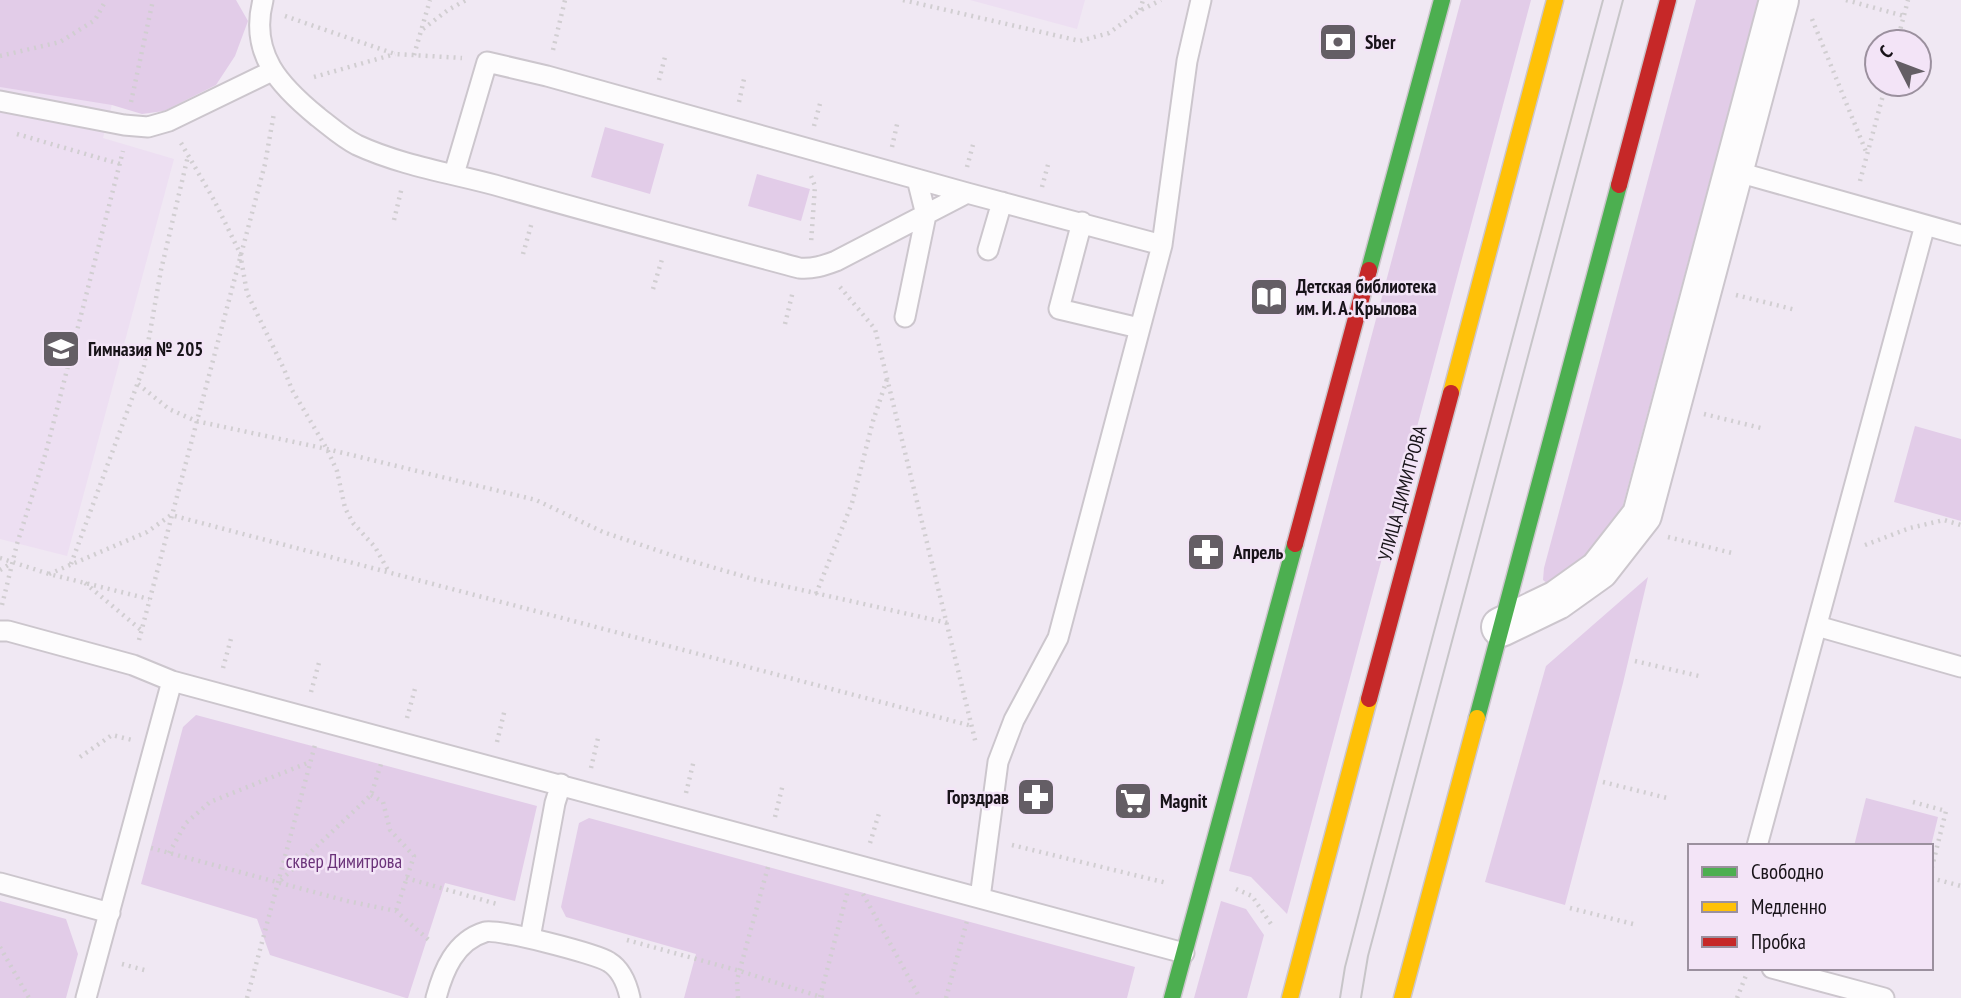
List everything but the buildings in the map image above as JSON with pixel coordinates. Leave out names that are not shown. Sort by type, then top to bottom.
[{"type":"street","points":[[1172,998],[1442,0]]},
{"type":"street","name":"УЛИЦА ДИМИТРОВА","points":[[1290,998],[1555,0]]},
{"type":"street","points":[[1402,998],[1668,0]]},
{"type":"street","points":[[1501,626],[1558,600],[1600,570],[1642,515],[1734,171],[1794,6]]},
{"type":"lane","points":[[981,898],[998,762],[1014,720],[1058,638],[1162,245],[1187,61],[1201,0]]},
{"type":"lane","points":[[262,4],[261,35],[264,52],[277,78],[339,134],[356,144],[384,156],[799,268],[816,267],[967,193]]},
{"type":"lane","points":[[454,174],[487,62],[547,76],[1162,245]]},
{"type":"lane","points":[[5,102],[124,135],[169,121],[277,78]]},
{"type":"lane","points":[[1734,171],[1961,235]]},
{"type":"lane","points":[[905,317],[926,215],[917,178]]},
{"type":"lane","points":[[988,250],[1002,202]]},
{"type":"lane","points":[[1082,222],[1059,309],[1139,328]]},
{"type":"lane","points":[[1758,844],[1925,225]]},
{"type":"lane","points":[[1817,626],[1961,667]]},
{"type":"lane","points":[[0,631],[133,665],[172,681],[1184,953]]},
{"type":"lane","points":[[86,998],[172,681]]},
{"type":"lane","points":[[530,938],[555,803],[561,784]]},
{"type":"lane","points":[[0,883],[110,912]]},
{"type":"lane","points":[[436,998],[446,968],[460,946],[486,931],[498,931],[608,961],[620,971],[630,998]]},
{"type":"lane","points":[[1779,970],[1884,998]]},
{"type":"path","points":[[0,56],[60,42],[95,20],[106,0]]},
{"type":"path","points":[[0,613],[11,563],[46,452],[120,164],[153,0]]},
{"type":"path","points":[[414,54],[430,0]]},
{"type":"path","points":[[422,29],[466,0]]},
{"type":"path","points":[[547,76],[565,0]]},
{"type":"path","points":[[903,0],[1080,41],[1109,33],[1139,11],[1161,0]]},
{"type":"path","points":[[1139,11],[1143,0]]},
{"type":"path","points":[[1846,0],[1904,16]]},
{"type":"path","points":[[1901,28],[1908,0]]},
{"type":"path","points":[[262,4],[395,54]]},
{"type":"path","points":[[1794,6],[1867,154]]},
{"type":"path","points":[[133,665],[265,164],[277,78],[395,54],[487,62]]},
{"type":"path","points":[[1858,190],[1882,98]]},
{"type":"path","points":[[5,102],[9,132],[120,164]]},
{"type":"path","points":[[169,121],[214,200],[240,253],[247,293],[292,390],[327,449],[337,471],[345,508],[353,523],[375,547],[390,572]]},
{"type":"path","points":[[797,146],[815,186],[816,267],[875,329],[976,746],[998,762]]},
{"type":"path","points":[[70,565],[144,366],[171,219],[188,156]]},
{"type":"path","points":[[523,254],[539,198]]},
{"type":"path","points":[[1735,294],[1796,310]]},
{"type":"path","points":[[816,594],[852,503],[876,409],[887,379]]},
{"type":"path","points":[[138,384],[169,409],[196,421],[327,449],[536,500],[603,532],[752,579],[948,624]]},
{"type":"path","points":[[1702,414],[1765,429]]},
{"type":"path","points":[[49,574],[147,532],[171,515],[972,726]]},
{"type":"path","points":[[1861,547],[1897,533],[1944,520],[1961,525]]},
{"type":"path","points":[[1668,537],[1732,553]]},
{"type":"path","points":[[0,558],[49,574],[149,599]]},
{"type":"path","points":[[0,570],[11,563]]},
{"type":"path","points":[[83,582],[141,629]]},
{"type":"path","points":[[1635,661],[1699,676]]},
{"type":"path","points":[[247,998],[322,720]]},
{"type":"path","points":[[80,757],[112,735],[154,746]]},
{"type":"path","points":[[279,883],[287,872],[371,795],[389,739]]},
{"type":"path","points":[[169,853],[186,824],[210,802],[310,762]]},
{"type":"path","points":[[1603,782],[1667,798]]},
{"type":"path","points":[[371,795],[383,802],[390,830],[414,856],[396,911]]},
{"type":"path","points":[[1913,802],[1946,811],[1933,863]]},
{"type":"path","points":[[987,841],[1029,847],[1174,885]]},
{"type":"path","points":[[129,842],[279,883],[396,911],[452,958]]},
{"type":"path","points":[[738,998],[737,980],[770,860]]},
{"type":"path","points":[[1933,879],[1961,886]]},
{"type":"path","points":[[820,998],[850,883]]},
{"type":"path","points":[[858,885],[920,998]]},
{"type":"path","points":[[1233,888],[1252,896],[1274,929]]},
{"type":"path","points":[[946,998],[969,915],[981,898]]},
{"type":"path","points":[[1570,908],[1633,924]]},
{"type":"path","points":[[0,947],[30,998]]},
{"type":"path","points":[[1737,998],[1747,970]]},
{"type":"shaded area","name":"Гимназия № 205","points":[[0,0],[140,0],[103,138],[174,159],[67,556],[0,539]]},
{"type":"shaded area","points":[[970,0],[1085,0],[1077,29]]},
{"type":"green space","points":[[0,0],[236,0],[248,21],[235,56],[216,85],[164,111],[142,114],[112,105],[0,87]]},
{"type":"green space","points":[[1461,0],[1531,0],[1287,914],[1251,877],[1229,871]]},
{"type":"green space","points":[[1696,0],[1758,0],[1619,520],[1586,558],[1548,584],[1543,580],[1544,568]]},
{"type":"green space","points":[[605,127],[664,144],[650,194],[591,177]]},
{"type":"green space","points":[[757,174],[810,189],[801,221],[748,206]]},
{"type":"green space","points":[[1915,426],[1961,439],[1961,521],[1894,502]]},
{"type":"green space","points":[[1648,577],[1565,905],[1485,882],[1546,666]]},
{"type":"green space","name":"сквер Димитрова","points":[[196,715],[537,806],[515,901],[445,883],[406,998],[270,955],[257,919],[141,884],[183,727]]},
{"type":"green space","points":[[1866,798],[1938,817],[1931,844],[1854,844]]},
{"type":"green space","points":[[589,818],[1135,967],[1127,998],[684,998],[696,954],[566,917],[561,907],[579,823]]},
{"type":"green space","points":[[0,901],[66,919],[78,954],[66,998],[0,998]]},
{"type":"green space","points":[[1221,901],[1246,909],[1264,935],[1247,998],[1194,998]]},
{"type":"tram line","points":[[1340,998],[1345,967],[1370,871],[1603,0]]},
{"type":"tram line","points":[[1361,998],[1368,956],[1623,0]]},
{"type":"traffic: fast","points":[[1369,270],[1442,0]]},
{"type":"traffic: fast","points":[[1477,718],[1619,185]]},
{"type":"traffic: fast","points":[[1172,998],[1295,544]]},
{"type":"traffic: slow","points":[[1451,393],[1555,0]]},
{"type":"traffic: slow","points":[[1290,998],[1369,699]]},
{"type":"traffic: slow","points":[[1402,998],[1477,718]]},
{"type":"traffic: jam","points":[[1619,185],[1668,0]]},
{"type":"traffic: jam","points":[[1295,544],[1369,270]]},
{"type":"traffic: jam","points":[[1369,699],[1451,393]]},
{"type":"place","name":"Sber","points":[[1338,42]]},
{"type":"place","name":"Детская библиотека им. И. А. Крылова","points":[[1269,297]]},
{"type":"place","name":"Гимназия № 205","points":[[61,349]]},
{"type":"place","name":"Апрель","points":[[1206,552]]},
{"type":"place","name":"Горздрав","points":[[1036,797]]},
{"type":"place","name":"Magnit","points":[[1133,801]]}]
